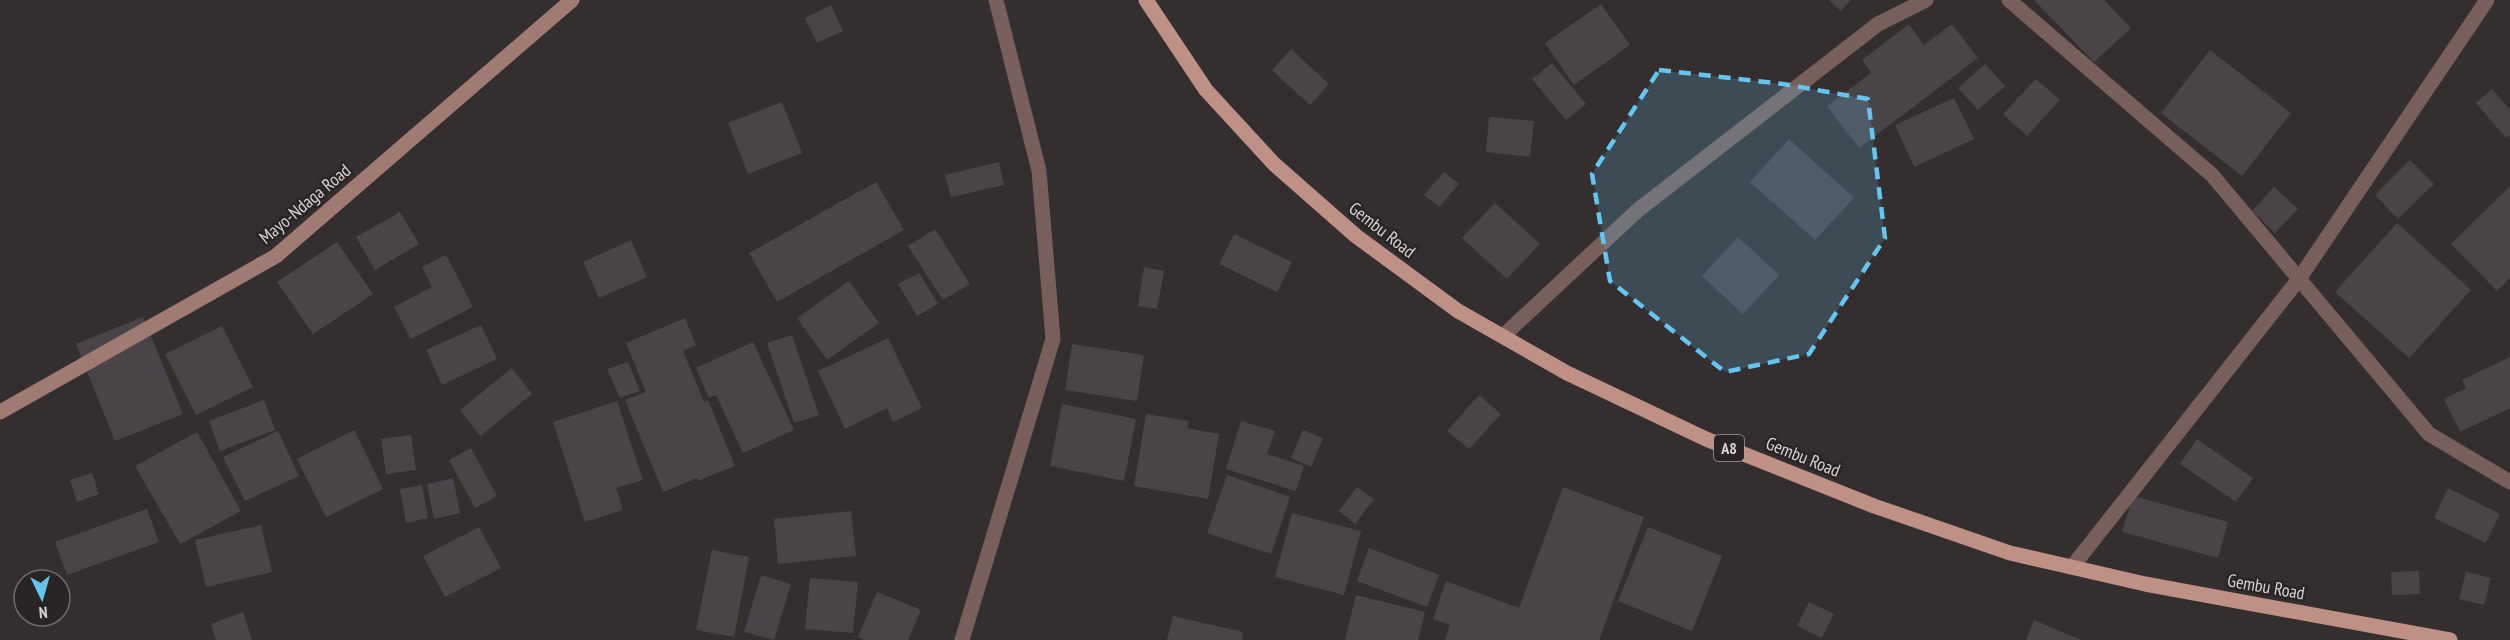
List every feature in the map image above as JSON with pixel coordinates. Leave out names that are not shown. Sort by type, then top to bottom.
[{"type":"main road","name":"Gembu Road","points":[[1146,0],[1206,90],[1274,164],[1356,236],[1458,311],[1567,373],[1706,439],[1874,506],[2010,553],[2145,584],[2450,640]]},
{"type":"street","name":"Mayo-Ndaga Road","points":[[0,412],[276,256],[572,0]]},
{"type":"street","points":[[962,640],[1053,339],[1039,171],[996,0]]},
{"type":"street","points":[[1503,336],[1638,210],[1878,24],[1926,0]]},
{"type":"street","points":[[2009,0],[2212,175],[2429,434],[2510,482]]},
{"type":"street","points":[[2072,567],[2299,279],[2487,0]]},
{"type":"highlighted area","points":[[1659,70],[1783,84],[1868,99],[1885,238],[1809,354],[1725,372],[1610,281],[1592,174]]},
{"type":"building","points":[[1829,0],[1851,0],[1841,11]]},
{"type":"building","points":[[2034,0],[2104,0],[2131,28],[2094,62]]},
{"type":"building","points":[[1601,4],[1630,45],[1574,85],[1545,43]]},
{"type":"building","points":[[831,5],[843,31],[817,43],[805,18]]},
{"type":"building","points":[[1909,24],[1924,45],[1952,24],[1978,58],[1859,148],[1827,106],[1871,73],[1862,60]]},
{"type":"building","points":[[1291,49],[1329,84],[1310,105],[1272,70]]},
{"type":"building","points":[[2210,50],[2291,113],[2242,176],[2161,113]]},
{"type":"building","points":[[1552,63],[1586,104],[1566,120],[1532,79]]},
{"type":"building","points":[[1985,64],[2005,86],[1978,110],[1958,88]]},
{"type":"building","points":[[2036,79],[2060,100],[2027,136],[2003,114]]},
{"type":"building","points":[[2492,89],[2510,110],[2510,135],[2506,138],[2476,103]]},
{"type":"building","points":[[1954,98],[1974,139],[1914,167],[1895,125]]},
{"type":"building","points":[[782,102],[802,153],[748,174],[728,123]]},
{"type":"building","points":[[1489,117],[1534,121],[1530,157],[1486,152]]},
{"type":"building","points":[[1789,139],[1854,198],[1815,240],[1750,182]]},
{"type":"building","points":[[2410,160],[2434,184],[2398,219],[2375,195]]},
{"type":"building","points":[[999,162],[1004,185],[951,197],[945,175]]},
{"type":"building","points":[[1444,172],[1459,184],[1439,207],[1424,195]]},
{"type":"building","points":[[876,182],[904,230],[777,302],[749,253]]},
{"type":"building","points":[[2510,186],[2510,278],[2497,291],[2451,244]]},
{"type":"building","points":[[2274,187],[2298,209],[2275,233],[2252,211]]},
{"type":"building","points":[[1495,203],[1540,244],[1507,279],[1462,238]]},
{"type":"building","points":[[400,212],[419,244],[375,270],[356,237]]},
{"type":"building","points":[[2397,223],[2471,290],[2409,358],[2335,292]]},
{"type":"building","points":[[935,229],[970,284],[943,300],[908,246]]},
{"type":"building","points":[[1234,234],[1292,262],[1277,292],[1219,264]]},
{"type":"building","points":[[1738,237],[1779,275],[1743,314],[1702,276]]},
{"type":"building","points":[[631,240],[647,277],[599,298],[583,262]]},
{"type":"building","points":[[337,242],[373,294],[313,334],[277,282]]},
{"type":"building","points":[[446,255],[473,307],[411,339],[394,307],[432,287],[422,267]]},
{"type":"building","points":[[1144,267],[1164,271],[1157,309],[1138,306]]},
{"type":"building","points":[[919,273],[938,304],[917,316],[898,284]]},
{"type":"building","points":[[849,281],[879,323],[827,360],[797,318]]},
{"type":"building","points":[[143,317],[183,414],[115,441],[76,344]]},
{"type":"building","points":[[685,318],[696,345],[683,351],[704,402],[708,400],[735,466],[663,492],[625,400],[646,392],[626,343]]},
{"type":"building","points":[[481,325],[497,359],[442,385],[426,350]]},
{"type":"building","points":[[222,326],[253,387],[196,415],[165,354]]},
{"type":"building","points":[[792,335],[819,415],[794,423],[767,343]]},
{"type":"building","points":[[888,338],[922,408],[893,422],[887,408],[845,429],[818,371]]},
{"type":"building","points":[[753,342],[794,430],[743,453],[716,395],[709,398],[696,368]]},
{"type":"building","points":[[1072,344],[1144,355],[1137,401],[1065,390]]},
{"type":"building","points":[[2510,357],[2510,408],[2460,432],[2444,399],[2466,388],[2462,380]]},
{"type":"building","points":[[628,362],[640,391],[620,398],[607,369]]},
{"type":"building","points":[[512,368],[532,394],[480,436],[460,410]]},
{"type":"building","points":[[1479,395],[1501,414],[1469,449],[1447,431]]},
{"type":"building","points":[[264,400],[275,430],[220,451],[209,421]]},
{"type":"building","points":[[617,401],[643,480],[616,488],[623,510],[585,522],[553,422]]},
{"type":"building","points":[[1062,404],[1136,419],[1124,481],[1050,466]]},
{"type":"building","points":[[1146,414],[1189,421],[1187,428],[1219,434],[1208,499],[1134,486]]},
{"type":"building","points":[[1241,421],[1275,431],[1267,454],[1304,466],[1296,491],[1226,469]]},
{"type":"building","points":[[354,430],[383,489],[326,517],[297,459]]},
{"type":"building","points":[[1303,430],[1323,438],[1311,467],[1291,458]]},
{"type":"building","points":[[278,431],[299,476],[245,501],[223,457]]},
{"type":"building","points":[[197,432],[241,511],[180,544],[135,466]]},
{"type":"building","points":[[411,435],[416,470],[386,474],[381,439]]},
{"type":"building","points":[[2197,439],[2253,478],[2236,502],[2180,464]]},
{"type":"building","points":[[471,448],[497,496],[475,508],[449,460]]},
{"type":"building","points":[[92,473],[99,494],[77,502],[70,480]]},
{"type":"building","points":[[1227,475],[1290,497],[1271,554],[1207,533]]},
{"type":"building","points":[[453,478],[460,513],[434,519],[427,484]]},
{"type":"building","points":[[422,485],[428,518],[406,523],[400,489]]},
{"type":"building","points":[[1357,487],[1374,499],[1355,524],[1339,511]]},
{"type":"building","points":[[1563,487],[1644,517],[1599,640],[1445,640],[1450,625],[1433,619],[1446,581],[1519,608]]},
{"type":"building","points":[[2448,488],[2500,514],[2486,543],[2434,518]]},
{"type":"building","points":[[2133,496],[2228,522],[2218,558],[2122,532]]},
{"type":"building","points":[[147,509],[159,542],[72,573],[72,568],[64,568],[55,542]]},
{"type":"building","points":[[851,511],[856,556],[778,564],[774,519]]},
{"type":"building","points":[[1292,513],[1361,531],[1344,595],[1275,577]]},
{"type":"building","points":[[261,525],[272,572],[206,587],[195,540]]},
{"type":"building","points":[[479,527],[501,568],[445,597],[423,556]]},
{"type":"building","points":[[1648,527],[1722,556],[1692,631],[1618,601]]},
{"type":"building","points":[[1369,548],[1439,575],[1427,607],[1357,581]]},
{"type":"building","points":[[712,550],[749,557],[734,637],[696,630]]},
{"type":"building","points":[[2419,571],[2420,594],[2392,595],[2391,572]]},
{"type":"building","points":[[2466,572],[2491,578],[2484,605],[2459,599]]},
{"type":"building","points":[[761,575],[791,584],[774,640],[744,632]]},
{"type":"building","points":[[810,578],[858,582],[853,633],[805,629]]},
{"type":"building","points":[[877,592],[921,610],[908,640],[865,640],[858,637]]},
{"type":"building","points":[[1356,595],[1425,612],[1418,640],[1345,640]]},
{"type":"building","points":[[1809,602],[1834,614],[1822,638],[1797,626]]},
{"type":"building","points":[[243,612],[252,640],[216,640],[211,624]]},
{"type":"building","points":[[1173,616],[1243,632],[1242,640],[1167,640]]},
{"type":"building","points":[[2034,620],[2081,640],[2026,640]]}]
